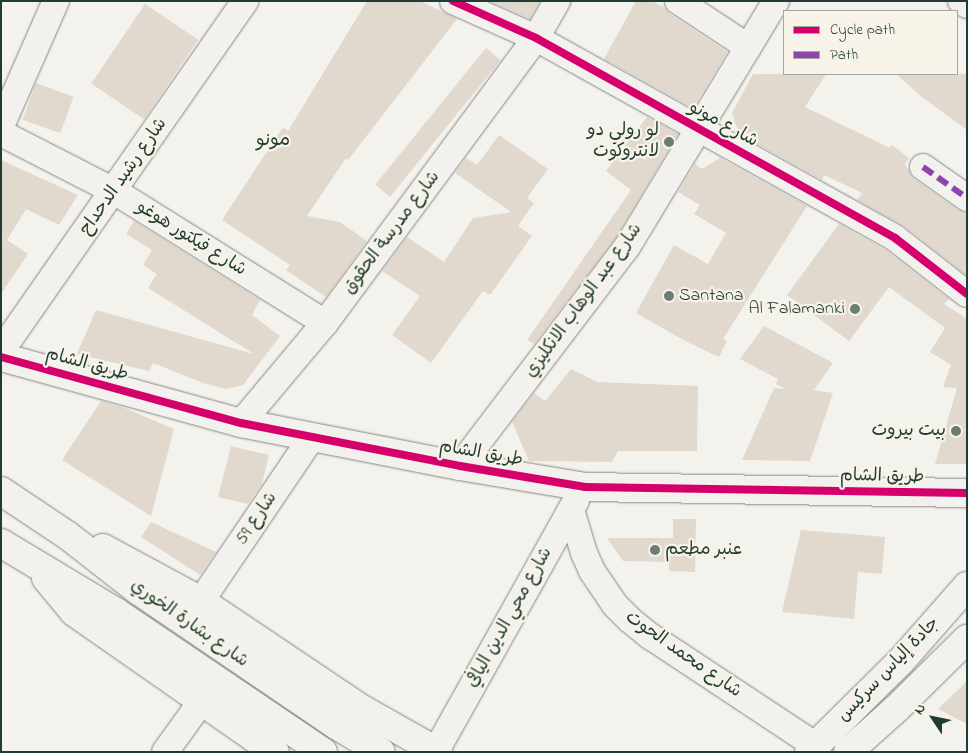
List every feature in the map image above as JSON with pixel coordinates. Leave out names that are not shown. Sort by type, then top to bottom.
[{"type":"main road","name":"طريق الشام","points":[[1,356],[241,423],[460,466],[585,487],[967,493]]},
{"type":"main road","name":"شارع بشارة الخوري","points":[[1,491],[67,535],[139,591],[338,726],[381,752]]},
{"type":"main road","points":[[67,535],[117,554],[201,601],[360,708],[437,751]]},
{"type":"main road","name":"شارع بشارة الخوري","points":[[1,543],[37,567],[116,612],[323,752]]},
{"type":"main road","points":[[37,567],[61,599],[74,612],[275,752]]},
{"type":"main road","name":"جادة إلياس سركيس","points":[[812,749],[901,661],[967,586]]},
{"type":"main road","name":"جادة إلياس سركيس","points":[[861,749],[967,639]]},
{"type":"street","points":[[1,126],[56,1]]},
{"type":"street","name":"شارع رشيد الدحداح","points":[[1,351],[245,1]]},
{"type":"street","name":"شارع مونو","points":[[453,1],[536,38],[895,238],[967,294]]},
{"type":"street","name":"شارع مدرسة الحقوق","points":[[241,423],[325,323],[536,38],[557,1]]},
{"type":"street","points":[[678,1],[748,47]]},
{"type":"street","name":"شارع عبد الوهاب الانكليزي","points":[[460,466],[627,247],[776,1]]},
{"type":"street","points":[[961,1],[967,5]]},
{"type":"street","name":"شارع فيكتور هوغو","points":[[1,133],[114,191],[325,323]]},
{"type":"street","points":[[923,167],[967,198]]},
{"type":"street","name":"شارع 59","points":[[201,601],[312,437]]},
{"type":"street","name":"شارع محي الدين اليافي","points":[[437,751],[570,510],[585,487]]},
{"type":"street","name":"شارع محمد الحوت","points":[[570,510],[584,553],[592,570],[603,589],[625,615],[650,636],[812,749]]},
{"type":"street","points":[[165,752],[201,702]]},
{"type":"building","points":[[367,1],[421,1],[457,19],[348,160],[346,158],[307,216],[340,222],[367,241],[326,297],[286,270],[290,265],[222,220],[283,127],[288,131]]},
{"type":"building","points":[[490,1],[540,1],[530,19]]},
{"type":"building","points":[[636,1],[652,1],[665,8],[670,14],[726,51],[727,53],[693,108],[604,59]]},
{"type":"building","points":[[145,4],[198,40],[144,119],[91,84]]},
{"type":"building","points":[[486,48],[501,60],[390,197],[375,185]]},
{"type":"building","points":[[753,74],[825,75],[805,107],[890,148],[892,145],[909,158],[905,164],[914,179],[958,210],[967,213],[966,275],[904,226],[857,200],[862,193],[824,175],[822,180],[739,134],[732,113]]},
{"type":"building","points":[[967,74],[967,130],[922,97],[897,75]]},
{"type":"building","points":[[36,83],[74,97],[60,133],[23,120]]},
{"type":"building","points":[[647,117],[678,134],[615,239],[534,344],[527,340],[631,190],[606,171]]},
{"type":"building","points":[[499,135],[548,169],[527,198],[534,203],[518,226],[532,236],[490,295],[483,291],[431,363],[392,335],[420,296],[382,271],[407,237],[444,262],[473,218],[511,212],[455,173],[466,158],[477,165]]},
{"type":"building","points":[[720,158],[807,206],[723,339],[727,341],[719,357],[685,341],[636,313],[674,245],[708,264],[726,233],[694,214],[700,205],[678,192],[695,164],[702,169]]},
{"type":"building","points":[[1,160],[78,195],[59,225],[26,209],[7,240],[28,254],[1,294]]},
{"type":"building","points":[[134,221],[260,300],[252,315],[280,336],[243,385],[226,389],[203,383],[153,363],[149,371],[77,354],[96,310],[254,354],[148,288],[157,274],[143,265],[152,250],[126,234]]},
{"type":"building","points":[[839,224],[887,251],[949,299],[944,304],[967,319],[967,464],[935,464],[957,388],[943,387],[951,365],[930,352],[945,328],[889,287],[849,341],[787,295]]},
{"type":"building","points":[[764,326],[833,363],[814,390],[833,393],[810,461],[742,460],[774,388],[786,389],[776,384],[778,379],[740,359]]},
{"type":"building","points":[[571,369],[597,382],[698,386],[697,451],[618,451],[612,462],[529,461],[512,422],[534,393],[545,401]]},
{"type":"building","points":[[101,401],[122,407],[174,429],[151,516],[62,460]]},
{"type":"building","points":[[231,446],[269,455],[262,484],[248,504],[218,497]]},
{"type":"building","name":"عنبر مطعم","points":[[673,519],[696,519],[695,572],[669,571],[669,562],[623,561],[607,538],[673,538]]},
{"type":"building","points":[[151,522],[216,552],[200,575],[141,537]]},
{"type":"building","points":[[801,530],[885,537],[882,574],[858,572],[854,619],[782,612]]},
{"type":"building","points":[[967,681],[967,724],[938,709]]},
{"type":"marked path","points":[[923,167],[967,198]]},
{"type":"cycle path","points":[[453,1],[536,38],[895,238],[967,294]]},
{"type":"cycle path","points":[[1,357],[241,423],[460,466],[585,487],[967,493]]},
{"type":"place","name":"لو رولي دو لانتروكوت","points":[[669,142]]},
{"type":"place","name":"Santana","points":[[669,296]]},
{"type":"place","name":"Al Falamanki","points":[[855,309]]},
{"type":"place","name":"بيت بيروت","points":[[956,431]]},
{"type":"place","name":"عنبر مطعم","points":[[655,550]]},
{"type":"district","name":"مونو","points":[[273,141]]}]
